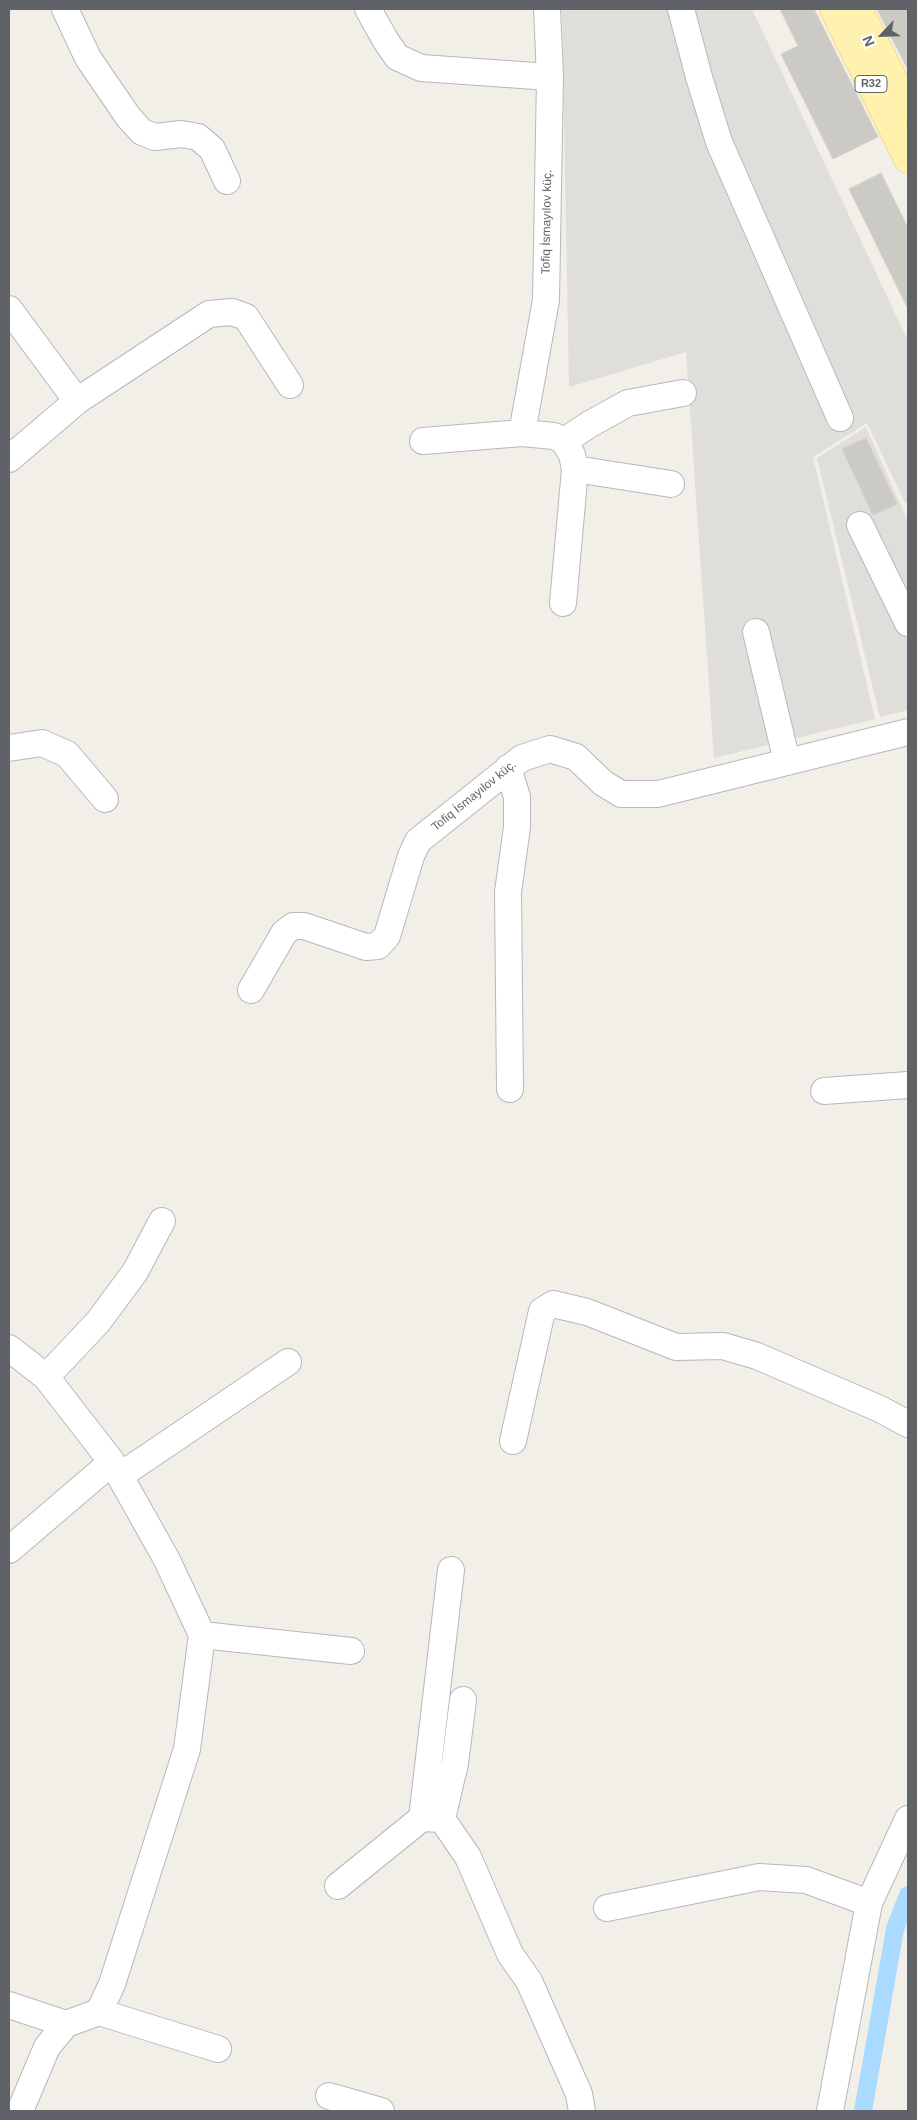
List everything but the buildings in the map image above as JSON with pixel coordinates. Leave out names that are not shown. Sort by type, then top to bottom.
[{"type":"main road","name":"R32","points":[[834,9],[908,159]]},
{"type":"main road","name":"R32","points":[[858,9],[908,109]]},
{"type":"street","points":[[65,9],[88,58],[129,118],[142,132],[155,137],[181,134],[198,137],[212,149],[227,182]]},
{"type":"street","points":[[368,9],[397,57],[421,68],[550,77]]},
{"type":"street","name":"Tofiq İsmayılov küç.","points":[[522,433],[546,300],[550,77],[547,9]]},
{"type":"street","points":[[682,9],[698,77],[719,142],[840,418]]},
{"type":"street","points":[[9,309],[76,400]]},
{"type":"street","points":[[9,459],[76,400],[209,314],[232,312],[246,318],[290,384]]},
{"type":"street","points":[[564,441],[628,403],[683,393]]},
{"type":"street","points":[[423,441],[522,433],[554,436],[564,441],[572,455],[575,469],[563,603]]},
{"type":"street","points":[[575,469],[671,484]]},
{"type":"street","points":[[860,525],[908,623]]},
{"type":"street","points":[[756,632],[787,762]]},
{"type":"street","name":"Tofiq İsmayılov küç.","points":[[251,990],[284,933],[293,926],[304,926],[366,947],[378,946],[388,936],[411,856],[418,841],[522,758],[550,749],[576,758],[603,783],[620,794],[658,794],[908,732]]},
{"type":"street","points":[[9,748],[42,743],[67,754],[105,799]]},
{"type":"street","points":[[508,768],[517,797],[517,827],[508,892],[510,1090]]},
{"type":"street","points":[[824,1091],[908,1085]]},
{"type":"street","points":[[46,1377],[98,1322],[135,1272],[162,1221]]},
{"type":"street","points":[[513,1441],[542,1311],[553,1304],[587,1312],[676,1347],[722,1346],[757,1356],[880,1409],[908,1424]]},
{"type":"street","points":[[9,1348],[46,1377],[117,1468],[186,1598],[202,1635],[187,1749],[123,1954],[99,2012]]},
{"type":"street","points":[[9,1550],[117,1468],[288,1362]]},
{"type":"street","points":[[451,1570],[432,1818],[468,1857],[510,1954],[529,1981],[579,2094],[582,2111]]},
{"type":"street","points":[[202,1635],[351,1651]]},
{"type":"street","points":[[338,1886],[432,1818],[455,1763],[463,1700]]},
{"type":"street","points":[[830,2111],[869,1903],[908,1819]]},
{"type":"street","points":[[607,1908],[759,1877],[806,1880],[869,1903]]},
{"type":"street","points":[[9,2005],[66,2024]]},
{"type":"street","points":[[20,2111],[47,2047],[66,2024],[99,2012],[218,2049]]},
{"type":"street","points":[[329,2096],[381,2111]]},
{"type":"shaded area","points":[[562,9],[752,9],[908,341],[908,502],[905,503],[867,423],[813,457],[875,719],[714,758],[686,352],[569,387]]},
{"type":"shaded area","points":[[866,427],[908,521],[908,710],[880,717],[817,458]]},
{"type":"waterway","points":[[863,2111],[895,1929],[908,1895]]}]
